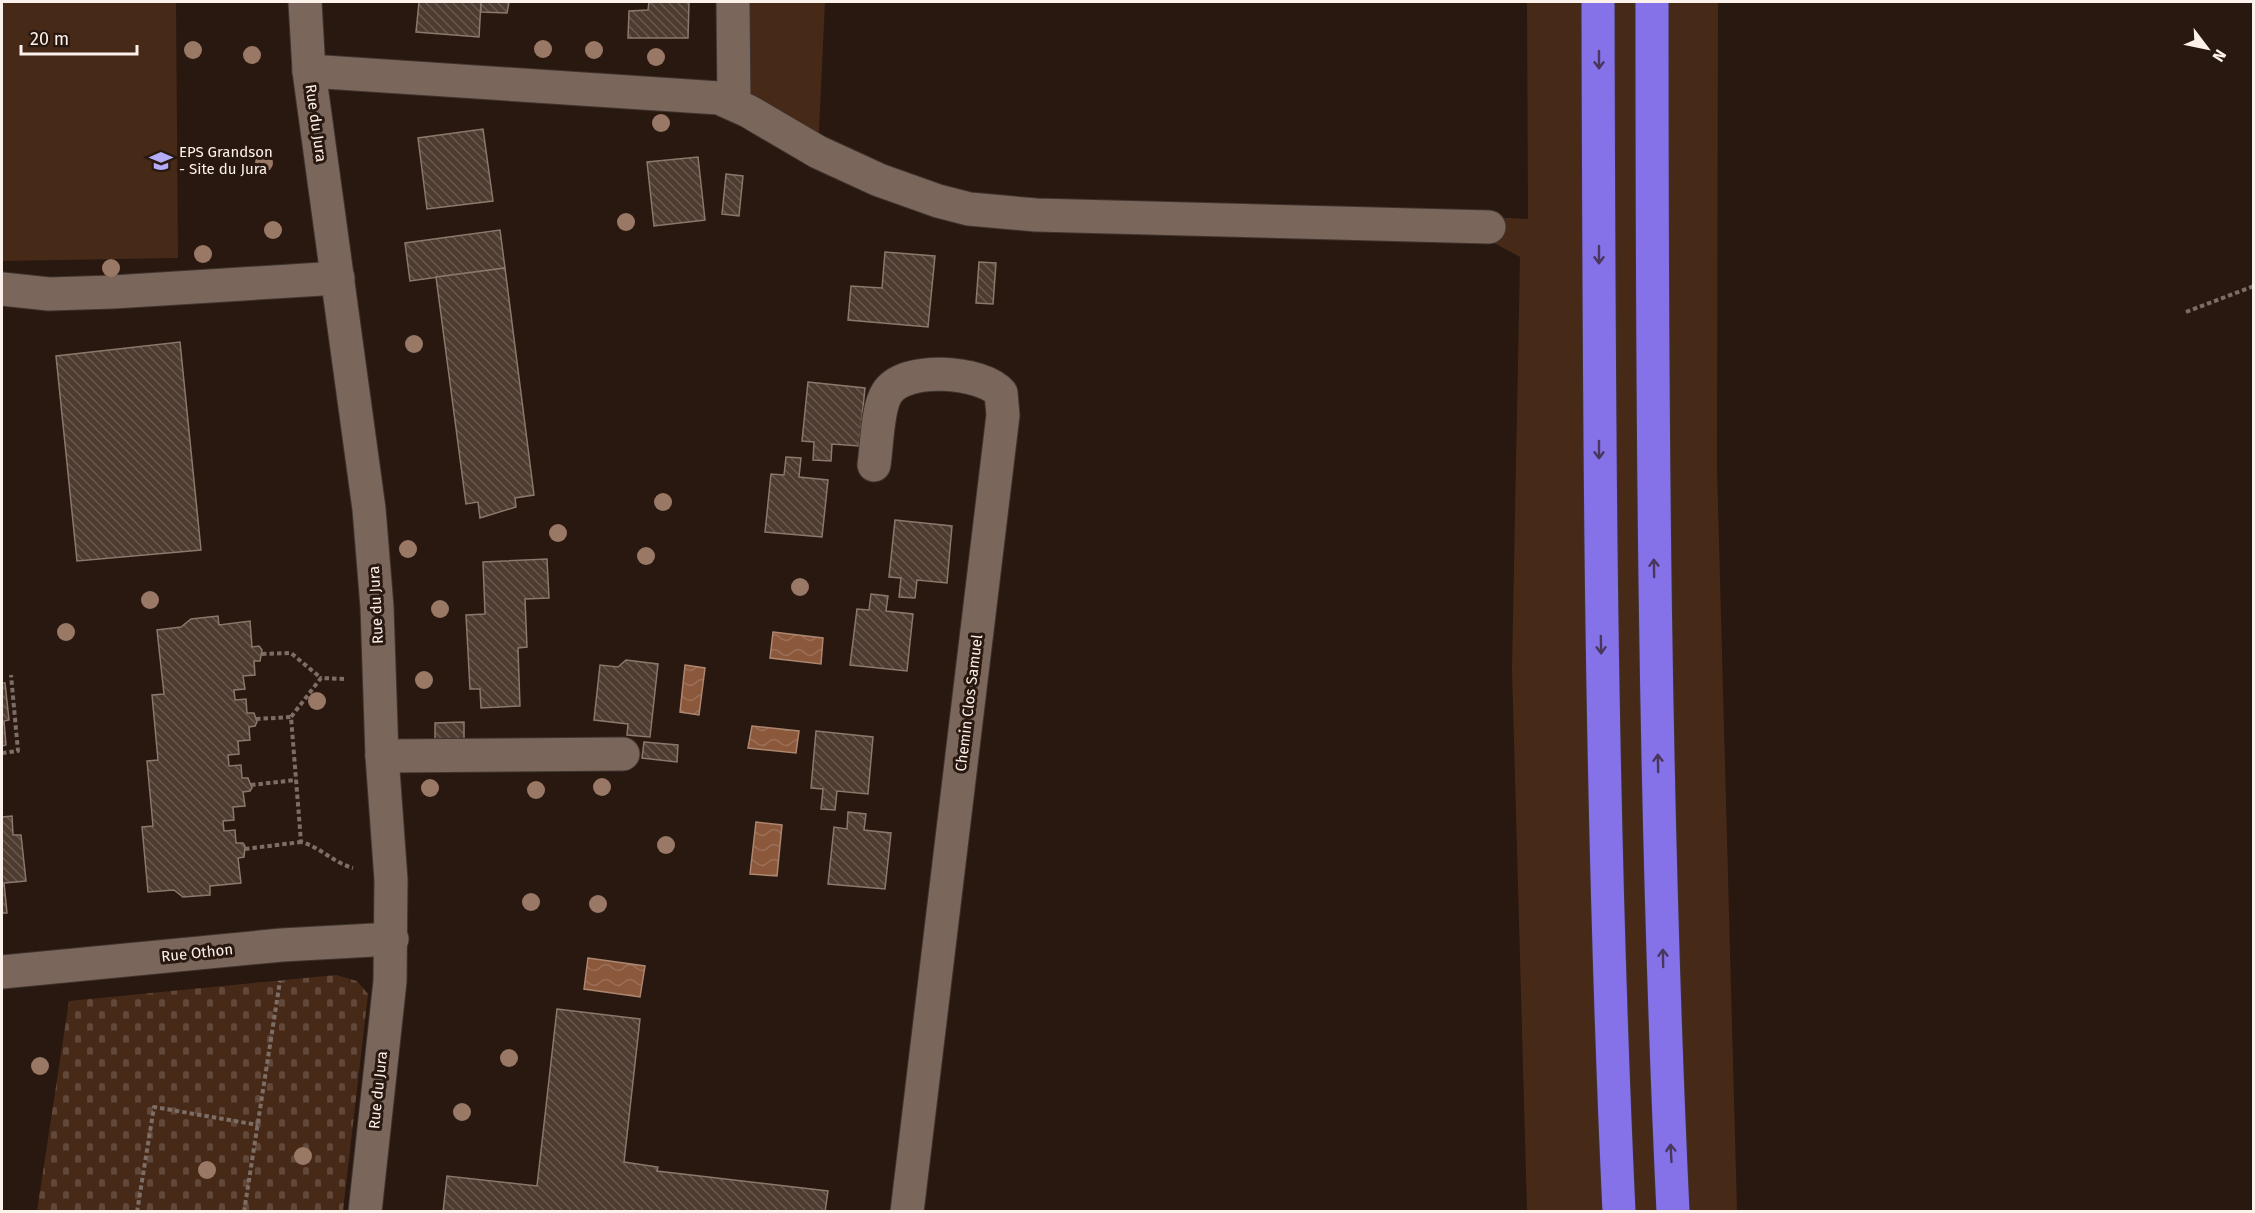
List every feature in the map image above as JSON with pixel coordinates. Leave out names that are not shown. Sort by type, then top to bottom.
[{"type":"highway","points":[[1599,2],[1599,517],[1610,1034],[1619,1212]]},
{"type":"highway","points":[[1652,2],[1652,492],[1664,1014],[1673,1212]]},
{"type":"street","name":"Rue du Jura","points":[[305,2],[309,71],[369,509],[377,607],[382,756],[391,880],[392,939],[365,1212]]},
{"type":"street","points":[[734,2],[734,104]]},
{"type":"street","points":[[309,71],[719,98],[848,166],[914,193],[969,208],[1057,216],[1489,227]]},
{"type":"street","points":[[2,289],[49,294],[113,292],[338,278]]},
{"type":"street","name":"Chemin Clos Samuel","points":[[874,465],[883,400],[893,385],[918,375],[973,377],[985,380],[1001,393],[1003,415],[907,1212]]},
{"type":"street","points":[[382,756],[623,754]]},
{"type":"street","name":"Rue Othon","points":[[2,972],[282,945],[392,939]]},
{"type":"path","points":[[2186,312],[2253,286]]},
{"type":"path","points":[[261,654],[291,653],[321,678],[352,680]]},
{"type":"path","points":[[2,753],[18,751],[11,675]]},
{"type":"path","points":[[301,842],[291,717],[321,678]]},
{"type":"path","points":[[256,719],[291,717]]},
{"type":"path","points":[[251,785],[296,780]]},
{"type":"path","points":[[245,849],[301,842],[310,844],[340,865],[362,871]]},
{"type":"path","points":[[244,1212],[280,981],[282,945]]},
{"type":"path","points":[[137,1212],[154,1107],[258,1125]]},
{"type":"green space","points":[[2,2],[176,2],[178,258],[2,261]]},
{"type":"green space","points":[[733,2],[825,2],[818,152],[748,111]]},
{"type":"green space","points":[[1527,2],[1718,2],[1717,467],[1737,1211],[1527,1211],[1512,669],[1520,257],[1492,242],[1494,217],[1528,219]]},
{"type":"green space","points":[[336,975],[357,981],[368,994],[343,1211],[37,1211],[69,1001]]},
{"type":"water","points":[[773,632],[823,638],[821,664],[770,658]]},
{"type":"water","points":[[685,665],[705,668],[699,715],[680,712]]},
{"type":"water","points":[[752,726],[799,731],[796,753],[748,748]]},
{"type":"water","points":[[756,822],[782,825],[777,876],[750,874]]},
{"type":"water","points":[[588,958],[645,966],[640,997],[584,989]]},
{"type":"building","points":[[419,2],[481,2],[479,37],[416,32]]},
{"type":"building","points":[[481,2],[509,2],[507,13],[481,12]]},
{"type":"building","points":[[649,2],[689,2],[688,38],[628,38],[629,11],[648,10]]},
{"type":"building","points":[[483,129],[493,201],[427,209],[418,138]]},
{"type":"building","points":[[698,157],[705,220],[654,226],[647,162]]},
{"type":"building","points":[[726,174],[743,176],[739,216],[722,214]]},
{"type":"building","points":[[500,230],[505,268],[410,281],[405,243]]},
{"type":"building","points":[[885,252],[935,256],[928,327],[848,320],[851,286],[882,288]]},
{"type":"building","points":[[979,262],[996,263],[993,304],[976,303]]},
{"type":"building","points":[[505,268],[534,495],[515,498],[516,507],[480,518],[478,502],[466,504],[436,277]]},
{"type":"building","points":[[180,342],[201,550],[77,561],[56,356]]},
{"type":"building","points":[[808,382],[865,388],[859,446],[832,444],[831,461],[813,460],[814,442],[802,441]]},
{"type":"building","points":[[786,457],[801,458],[799,477],[828,480],[822,537],[765,532],[771,474],[784,475]]},
{"type":"building","points":[[895,520],[952,526],[947,583],[917,580],[915,598],[899,597],[901,578],[889,577]]},
{"type":"building","points":[[547,559],[549,598],[525,599],[527,647],[518,648],[520,706],[481,708],[480,689],[470,689],[466,615],[485,614],[483,562]]},
{"type":"building","points":[[871,594],[888,596],[886,611],[913,614],[907,671],[850,665],[857,609],[869,610]]},
{"type":"building","points":[[218,616],[219,625],[250,621],[252,647],[259,646],[262,650],[260,661],[254,661],[255,675],[243,676],[245,689],[234,690],[235,700],[246,699],[247,713],[254,713],[257,722],[255,726],[249,727],[250,740],[238,741],[239,754],[228,755],[229,766],[241,765],[242,778],[248,778],[252,788],[250,791],[243,792],[245,806],[233,807],[234,820],[223,821],[224,831],[235,830],[236,843],[243,843],[245,846],[244,857],[238,858],[241,883],[210,886],[210,895],[183,897],[174,890],[148,892],[142,827],[153,826],[147,761],[158,760],[152,695],[164,694],[157,630],[181,627],[191,619]]},
{"type":"building","points":[[626,660],[658,664],[650,737],[627,735],[628,724],[594,720],[600,665],[618,667]]},
{"type":"building","points":[[2,683],[5,683],[9,720],[4,721],[6,745],[2,746]]},
{"type":"building","points":[[464,722],[464,740],[435,741],[435,723]]},
{"type":"building","points":[[816,731],[873,737],[868,794],[837,791],[835,810],[821,809],[823,789],[811,788]]},
{"type":"building","points":[[644,742],[678,745],[677,762],[642,758]]},
{"type":"building","points":[[848,812],[866,814],[864,830],[891,833],[885,889],[828,884],[834,827],[847,829]]},
{"type":"building","points":[[12,816],[13,835],[21,835],[26,881],[4,883],[7,913],[2,913],[2,817]]},
{"type":"building","points":[[557,1009],[640,1019],[624,1162],[658,1167],[657,1171],[828,1191],[825,1212],[443,1212],[447,1176],[537,1186]]},
{"type":"place","name":"EPS Grandson - Site du Jura","points":[[161,161]]}]
